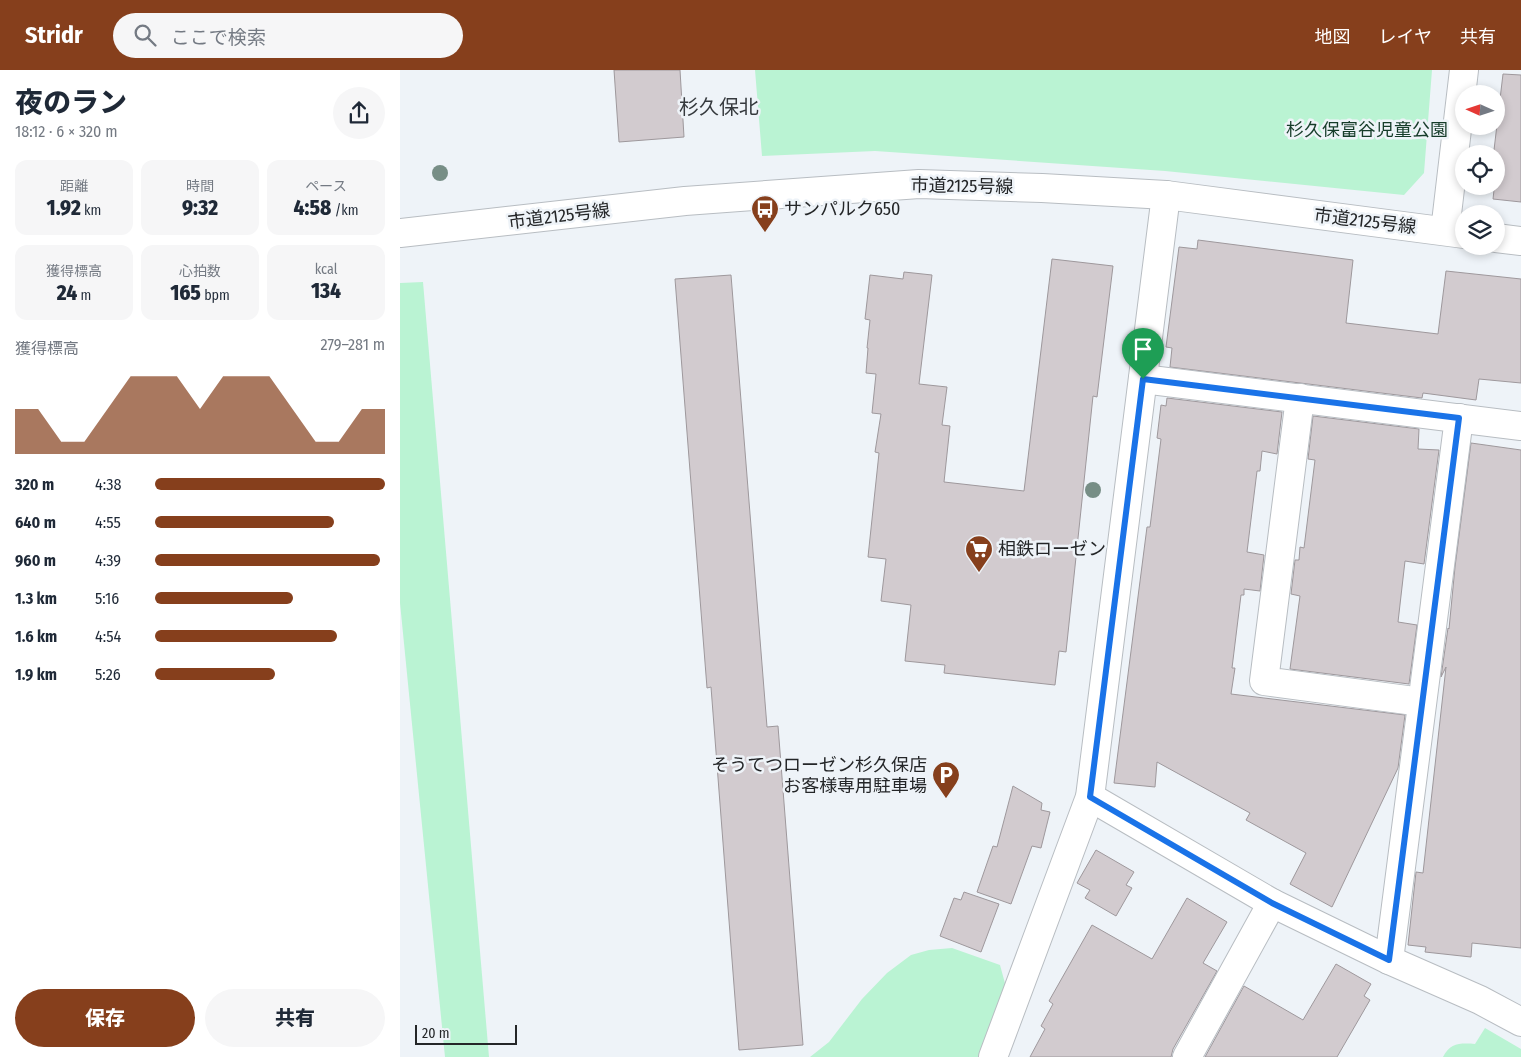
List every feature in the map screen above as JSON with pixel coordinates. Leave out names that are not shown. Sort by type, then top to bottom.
[{"type":"street","points":[[1454,233],[1464,70]]},
{"type":"street","name":"市道2125号線","points":[[400,233],[685,202],[918,184],[1166,195],[1454,233]]},
{"type":"street","points":[[993,1057],[1090,797],[1166,195]]},
{"type":"street","points":[[1505,239],[1521,241]]},
{"type":"street","points":[[1143,379],[1521,426]]},
{"type":"street","points":[[1300,398],[1264,680],[1422,702]]},
{"type":"street","points":[[1389,960],[1459,418]]},
{"type":"street","points":[[1090,797],[1272,903],[1389,960],[1480,1000],[1521,1022]]},
{"type":"street","points":[[1188,1057],[1272,903]]},
{"type":"green space","name":"杉久保富谷児童公園","points":[[755,70],[1432,70],[1424,173],[1404,195],[1165,171],[875,151],[762,156]]},
{"type":"green space","points":[[423,282],[489,1057],[445,1057],[400,603],[400,283]]},
{"type":"green space","points":[[952,948],[1000,965],[1006,987],[986,1057],[810,1057],[829,1042],[862,999],[887,973],[911,955],[929,950]]},
{"type":"green space","points":[[1485,1028],[1521,1049],[1521,1057],[1443,1057],[1452,1046],[1475,1044]]},
{"type":"building","points":[[614,70],[680,70],[684,137],[619,142]]},
{"type":"building","points":[[1503,74],[1521,75],[1521,202],[1493,199],[1493,195],[1505,195],[1505,145],[1495,145],[1496,135],[1505,135],[1505,85],[1502,85]]},
{"type":"building","points":[[1198,240],[1353,260],[1346,323],[1438,334],[1446,271],[1521,279],[1521,383],[1479,379],[1476,400],[1423,393],[1422,398],[1170,367],[1172,348],[1166,347],[1179,247],[1197,249]]},
{"type":"building","points":[[1052,259],[1113,266],[1097,397],[1093,396],[1066,652],[1059,651],[1055,685],[944,673],[945,665],[905,661],[911,605],[881,601],[886,559],[868,557],[879,453],[875,452],[881,414],[872,413],[876,374],[866,373],[870,320],[865,319],[870,275],[903,279],[904,272],[932,275],[919,384],[947,387],[942,425],[950,426],[944,482],[1024,491]]},
{"type":"building","points":[[731,275],[767,727],[778,726],[803,1045],[739,1050],[711,687],[707,688],[675,279]]},
{"type":"building","points":[[1167,398],[1282,412],[1277,454],[1262,451],[1260,471],[1257,471],[1247,552],[1264,555],[1260,591],[1244,589],[1244,595],[1241,595],[1232,668],[1235,668],[1231,694],[1405,715],[1398,768],[1332,907],[1290,884],[1306,853],[1246,820],[1250,813],[1157,762],[1155,787],[1114,783],[1147,527],[1150,527],[1161,439],[1157,438],[1161,405],[1166,406]]},
{"type":"building","points":[[1313,416],[1419,429],[1418,449],[1439,450],[1424,564],[1405,561],[1398,622],[1417,625],[1409,684],[1290,669],[1300,596],[1291,594],[1295,560],[1299,560],[1300,547],[1304,548],[1315,460],[1308,459]]},
{"type":"building","points":[[1471,443],[1521,450],[1521,948],[1472,943],[1471,957],[1425,952],[1426,947],[1408,945],[1416,872],[1423,873],[1446,667],[1441,677],[1449,629]]},
{"type":"building","points":[[1013,786],[1042,803],[1041,810],[1050,812],[1041,848],[1032,846],[1011,904],[977,892],[993,846],[997,847]]},
{"type":"building","points":[[1096,850],[1134,872],[1126,885],[1132,888],[1116,916],[1085,898],[1090,890],[1077,883]]},
{"type":"building","points":[[964,892],[999,904],[981,952],[940,936],[954,898],[961,900]]},
{"type":"building","points":[[1187,898],[1227,922],[1203,963],[1217,971],[1173,1049],[1171,1057],[1030,1057],[1045,1029],[1041,1026],[1053,1004],[1049,1001],[1092,925],[1152,959]]},
{"type":"building","points":[[1336,964],[1371,984],[1364,996],[1370,1000],[1337,1057],[1205,1057],[1244,986],[1303,1020]]},
{"type":"place","name":"サンパルク650","points":[[765,233]]},
{"type":"place","name":"相鉄ローゼン","points":[[979,573]]},
{"type":"place","name":"そうてつローゼン杉久保店 お客様専用駐車場","points":[[946,799]]},
{"type":"district","name":"杉久保北","points":[[719,107]]},
{"type":"route","points":[[1143,379],[1459,418],[1389,960],[1272,903],[1090,797],[1143,379]]}]
